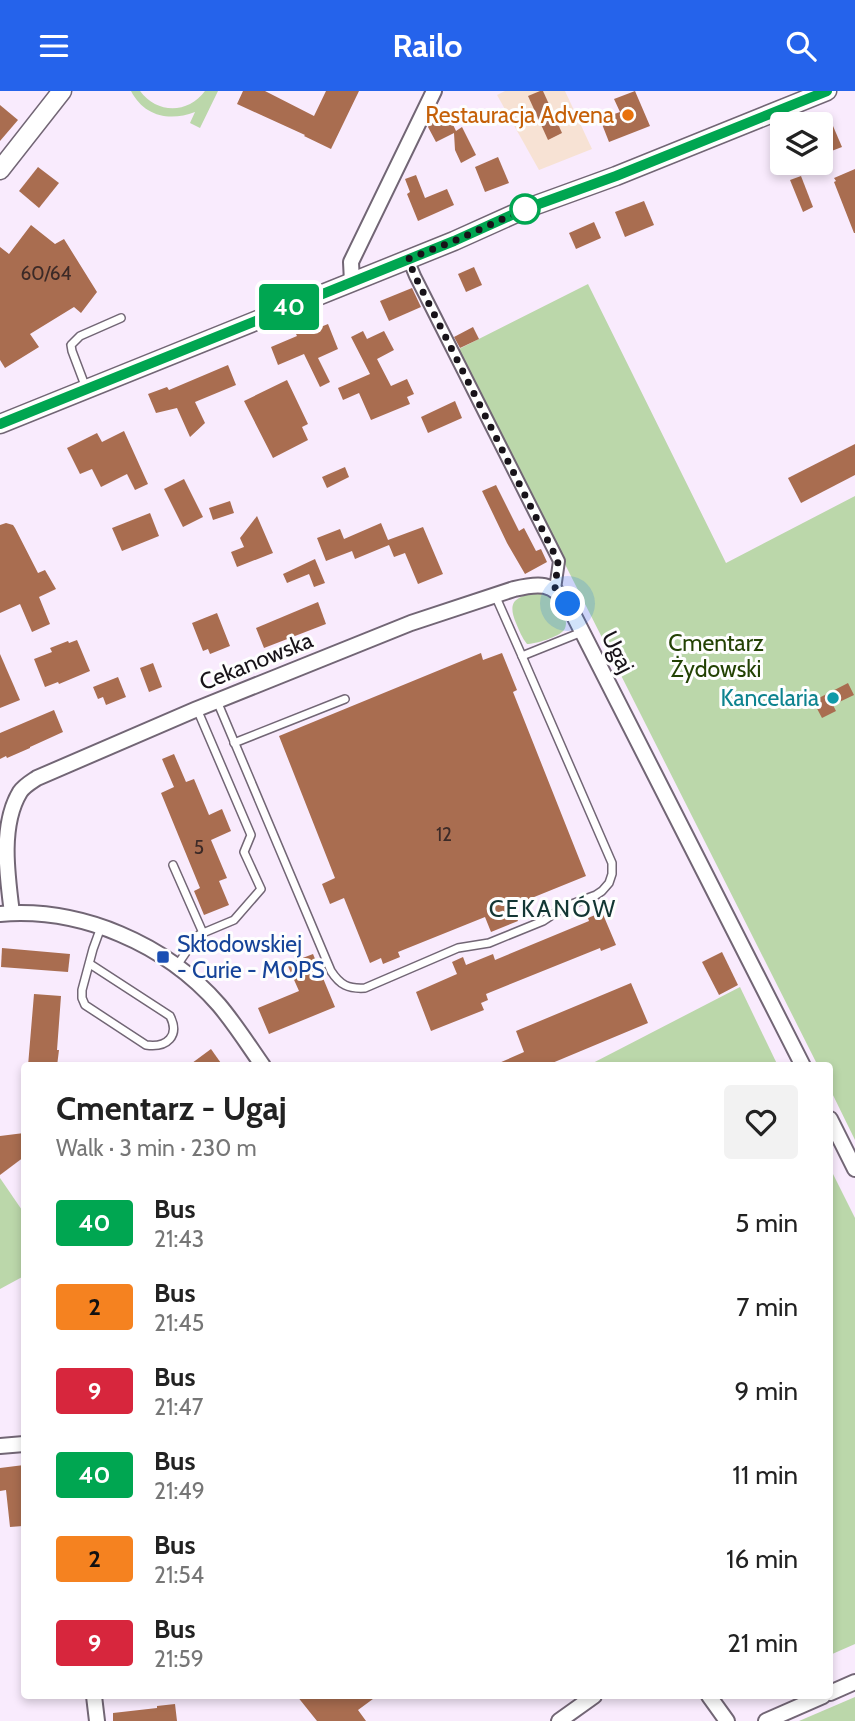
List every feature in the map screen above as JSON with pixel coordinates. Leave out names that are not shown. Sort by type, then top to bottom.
[{"type":"street","points":[[0,170],[62,91]]},
{"type":"street","points":[[352,282],[351,262],[435,91]]},
{"type":"street","points":[[0,424],[454,241],[525,209],[616,176],[827,91]]},
{"type":"street","points":[[408,259],[558,561],[555,589]]},
{"type":"street","name":"Cekanowska","points":[[6,913],[2,826],[21,790],[37,778],[197,709],[411,623],[528,586],[555,589]]},
{"type":"street","name":"Ugaj","points":[[555,589],[568,604],[801,1062]]},
{"type":"street","points":[[6,913],[36,914],[101,926],[163,957],[197,983],[219,1005],[260,1062]]},
{"type":"street","points":[[833,1125],[855,1169]]},
{"type":"street","points":[[0,1446],[21,1444]]},
{"type":"street","points":[[833,1692],[855,1682]]},
{"type":"street","points":[[97,1721],[98,1699]]},
{"type":"street","points":[[559,1721],[590,1699]]},
{"type":"street","points":[[711,1699],[727,1721]]},
{"type":"street","points":[[766,1721],[816,1699]]},
{"type":"lane","points":[[86,388],[71,345],[80,336],[121,318]]},
{"type":"lane","points":[[217,701],[336,979],[344,986],[365,988],[458,948],[489,943],[543,921],[564,907],[596,895],[609,883],[612,874],[612,863],[495,595]]},
{"type":"lane","points":[[522,656],[582,632]]},
{"type":"lane","points":[[234,743],[345,699]]},
{"type":"lane","points":[[176,967],[197,936],[234,920],[261,889],[244,852],[251,835],[197,709]]},
{"type":"lane","points":[[173,865],[203,933]]},
{"type":"lane","points":[[90,964],[170,1016],[174,1023],[174,1033],[169,1040],[162,1045],[146,1045],[85,1005],[82,990],[101,926]]},
{"type":"shaded area","points":[[505,91],[565,91],[592,149],[539,170],[497,95]]},
{"type":"green space","points":[[131,91],[140,91],[155,104],[172,108],[190,104],[205,91],[218,91],[200,128],[190,123],[195,112],[176,116],[158,115],[143,106]]},
{"type":"green space","name":"Cmentarz Żydowski","points":[[588,284],[726,563],[855,496],[855,1140],[833,1095],[833,1062],[816,1062],[457,350]]},
{"type":"green space","points":[[538,592],[551,596],[557,602],[564,614],[566,626],[552,638],[527,644],[513,615],[513,604],[520,598]]},
{"type":"green space","points":[[740,987],[776,1062],[595,1062]]},
{"type":"green space","points":[[833,1174],[855,1218],[855,1644],[833,1654]]},
{"type":"green space","points":[[0,1178],[21,1209],[21,1278],[0,1289]]},
{"type":"green space","points":[[855,1697],[855,1721],[799,1721]]},
{"type":"building","points":[[243,91],[265,91],[314,116],[326,91],[359,91],[331,149],[237,104]]},
{"type":"building","points":[[543,91],[562,133],[548,140],[528,96]]},
{"type":"building","name":"Restauracja Advena","points":[[635,91],[650,126],[609,142],[600,119],[620,112],[614,99]]},
{"type":"building","points":[[0,105],[18,120],[0,141]]},
{"type":"building","points":[[446,110],[456,131],[462,127],[476,155],[461,163],[455,150],[454,133],[436,142],[428,127],[433,117]]},
{"type":"building","points":[[833,126],[842,147],[833,150]]},
{"type":"building","points":[[498,157],[509,183],[485,192],[475,167]]},
{"type":"building","points":[[38,167],[59,183],[39,208],[19,191]]},
{"type":"building","points":[[855,169],[855,233],[854,233],[834,178]]},
{"type":"building","points":[[416,175],[425,198],[447,189],[454,205],[418,221],[407,194],[410,192],[405,179]]},
{"type":"building","points":[[801,176],[813,207],[803,212],[790,180]]},
{"type":"building","points":[[644,201],[654,225],[625,237],[615,212]]},
{"type":"building","points":[[594,222],[601,238],[576,249],[569,233]]},
{"type":"building","points":[[31,225],[55,244],[64,239],[97,292],[81,313],[74,307],[30,334],[39,347],[5,368],[0,360],[0,247],[9,254]]},
{"type":"building","points":[[474,267],[482,285],[466,292],[458,274]]},
{"type":"building","points":[[412,288],[421,307],[389,321],[380,301]]},
{"type":"building","points":[[328,324],[338,349],[318,358],[330,382],[320,387],[304,354],[278,365],[271,347],[297,336],[296,334]]},
{"type":"building","points":[[473,327],[479,339],[460,348],[454,337]]},
{"type":"building","points":[[363,331],[367,339],[384,331],[394,350],[377,359],[391,386],[407,379],[414,394],[407,397],[410,404],[371,420],[359,393],[343,400],[338,388],[370,374],[351,337]]},
{"type":"building","points":[[228,365],[236,385],[195,402],[205,423],[190,437],[177,408],[156,413],[148,394],[167,387],[169,390]]},
{"type":"building","points":[[287,380],[308,424],[302,427],[308,440],[273,458],[244,401]]},
{"type":"building","points":[[455,401],[462,418],[428,433],[421,417]]},
{"type":"building","points":[[124,431],[148,484],[135,490],[127,474],[101,487],[92,469],[80,474],[67,448],[97,433],[102,442]]},
{"type":"building","points":[[855,444],[855,475],[801,503],[788,478]]},
{"type":"building","points":[[345,467],[349,477],[327,488],[322,477]]},
{"type":"building","points":[[184,479],[203,517],[183,527],[164,489]]},
{"type":"building","points":[[496,485],[519,531],[524,528],[536,551],[541,549],[547,562],[525,574],[482,491]]},
{"type":"building","points":[[230,501],[234,513],[213,520],[209,508]]},
{"type":"building","points":[[150,513],[159,536],[122,551],[112,528]]},
{"type":"building","points":[[257,516],[273,553],[237,567],[231,552],[244,547],[240,538]]},
{"type":"building","points":[[6,523],[15,528],[38,573],[45,570],[56,589],[39,597],[50,624],[32,632],[20,604],[0,613],[0,525]]},
{"type":"building","points":[[381,523],[388,540],[423,527],[443,574],[418,584],[405,553],[394,557],[389,545],[355,559],[352,551],[326,561],[317,538],[340,529],[344,539]]},
{"type":"building","points":[[315,559],[325,583],[314,587],[309,574],[287,583],[283,574]]},
{"type":"building","points":[[318,602],[326,624],[264,648],[256,628]]},
{"type":"building","points":[[217,613],[230,646],[210,654],[208,649],[203,651],[192,623]]},
{"type":"building","points":[[77,640],[90,671],[45,687],[34,659],[52,652],[50,648]]},
{"type":"building","points":[[481,653],[483,660],[502,653],[517,690],[513,692],[586,876],[512,906],[518,921],[491,932],[485,917],[398,952],[400,957],[383,964],[381,958],[370,963],[344,898],[330,904],[322,884],[335,878],[279,736]]},
{"type":"building","points":[[0,654],[20,700],[0,708]]},
{"type":"building","points":[[153,663],[162,687],[149,692],[140,668]]},
{"type":"building","points":[[118,677],[126,697],[106,705],[103,697],[98,699],[93,687]]},
{"type":"building","name":"Kancelaria","points":[[848,683],[854,695],[833,705],[836,711],[822,718],[813,701]]},
{"type":"building","points":[[54,710],[63,732],[0,759],[0,733]]},
{"type":"building","points":[[174,754],[186,782],[194,779],[209,815],[222,809],[231,831],[211,840],[227,878],[219,881],[229,905],[204,915],[194,891],[200,888],[161,793],[174,787],[162,759]]},
{"type":"building","points":[[602,912],[616,945],[601,951],[600,948],[486,994],[488,1000],[481,1003],[484,1010],[431,1031],[416,992],[457,974],[452,962],[463,957],[466,965],[493,954],[495,960],[589,921],[588,918]]},
{"type":"building","points":[[2,948],[70,954],[68,972],[1,967]]},
{"type":"building","points":[[722,952],[738,985],[719,995],[702,962]]},
{"type":"building","points":[[313,954],[335,1007],[269,1034],[258,1008],[299,991],[287,964]]},
{"type":"building","points":[[631,983],[648,1023],[555,1062],[501,1062],[524,1052],[516,1031]]},
{"type":"building","points":[[34,994],[61,996],[58,1062],[28,1062]]},
{"type":"building","points":[[211,1049],[220,1062],[193,1062]]},
{"type":"building","points":[[21,1133],[21,1159],[0,1175],[0,1136]]},
{"type":"building","points":[[21,1465],[21,1526],[10,1527],[6,1490],[0,1491],[0,1468]]},
{"type":"building","points":[[299,1699],[373,1699],[358,1710],[366,1721],[317,1721]]},
{"type":"building","points":[[175,1704],[177,1721],[113,1721],[113,1713]]},
{"type":"bus line","name":"40","points":[[0,424],[454,241],[525,209],[616,176],[827,91]]},
{"type":"place","name":"Restauracja Advena","points":[[628,115]]},
{"type":"place","name":"Kancelaria","points":[[833,698]]},
{"type":"place","name":"Skłodowskiej - Curie - MOPS","points":[[163,957]]},
{"type":"district","name":"CEKANÓW","points":[[553,909]]},
{"type":"route","points":[[525,209],[408,259],[558,561],[555,589],[568,604]]}]
